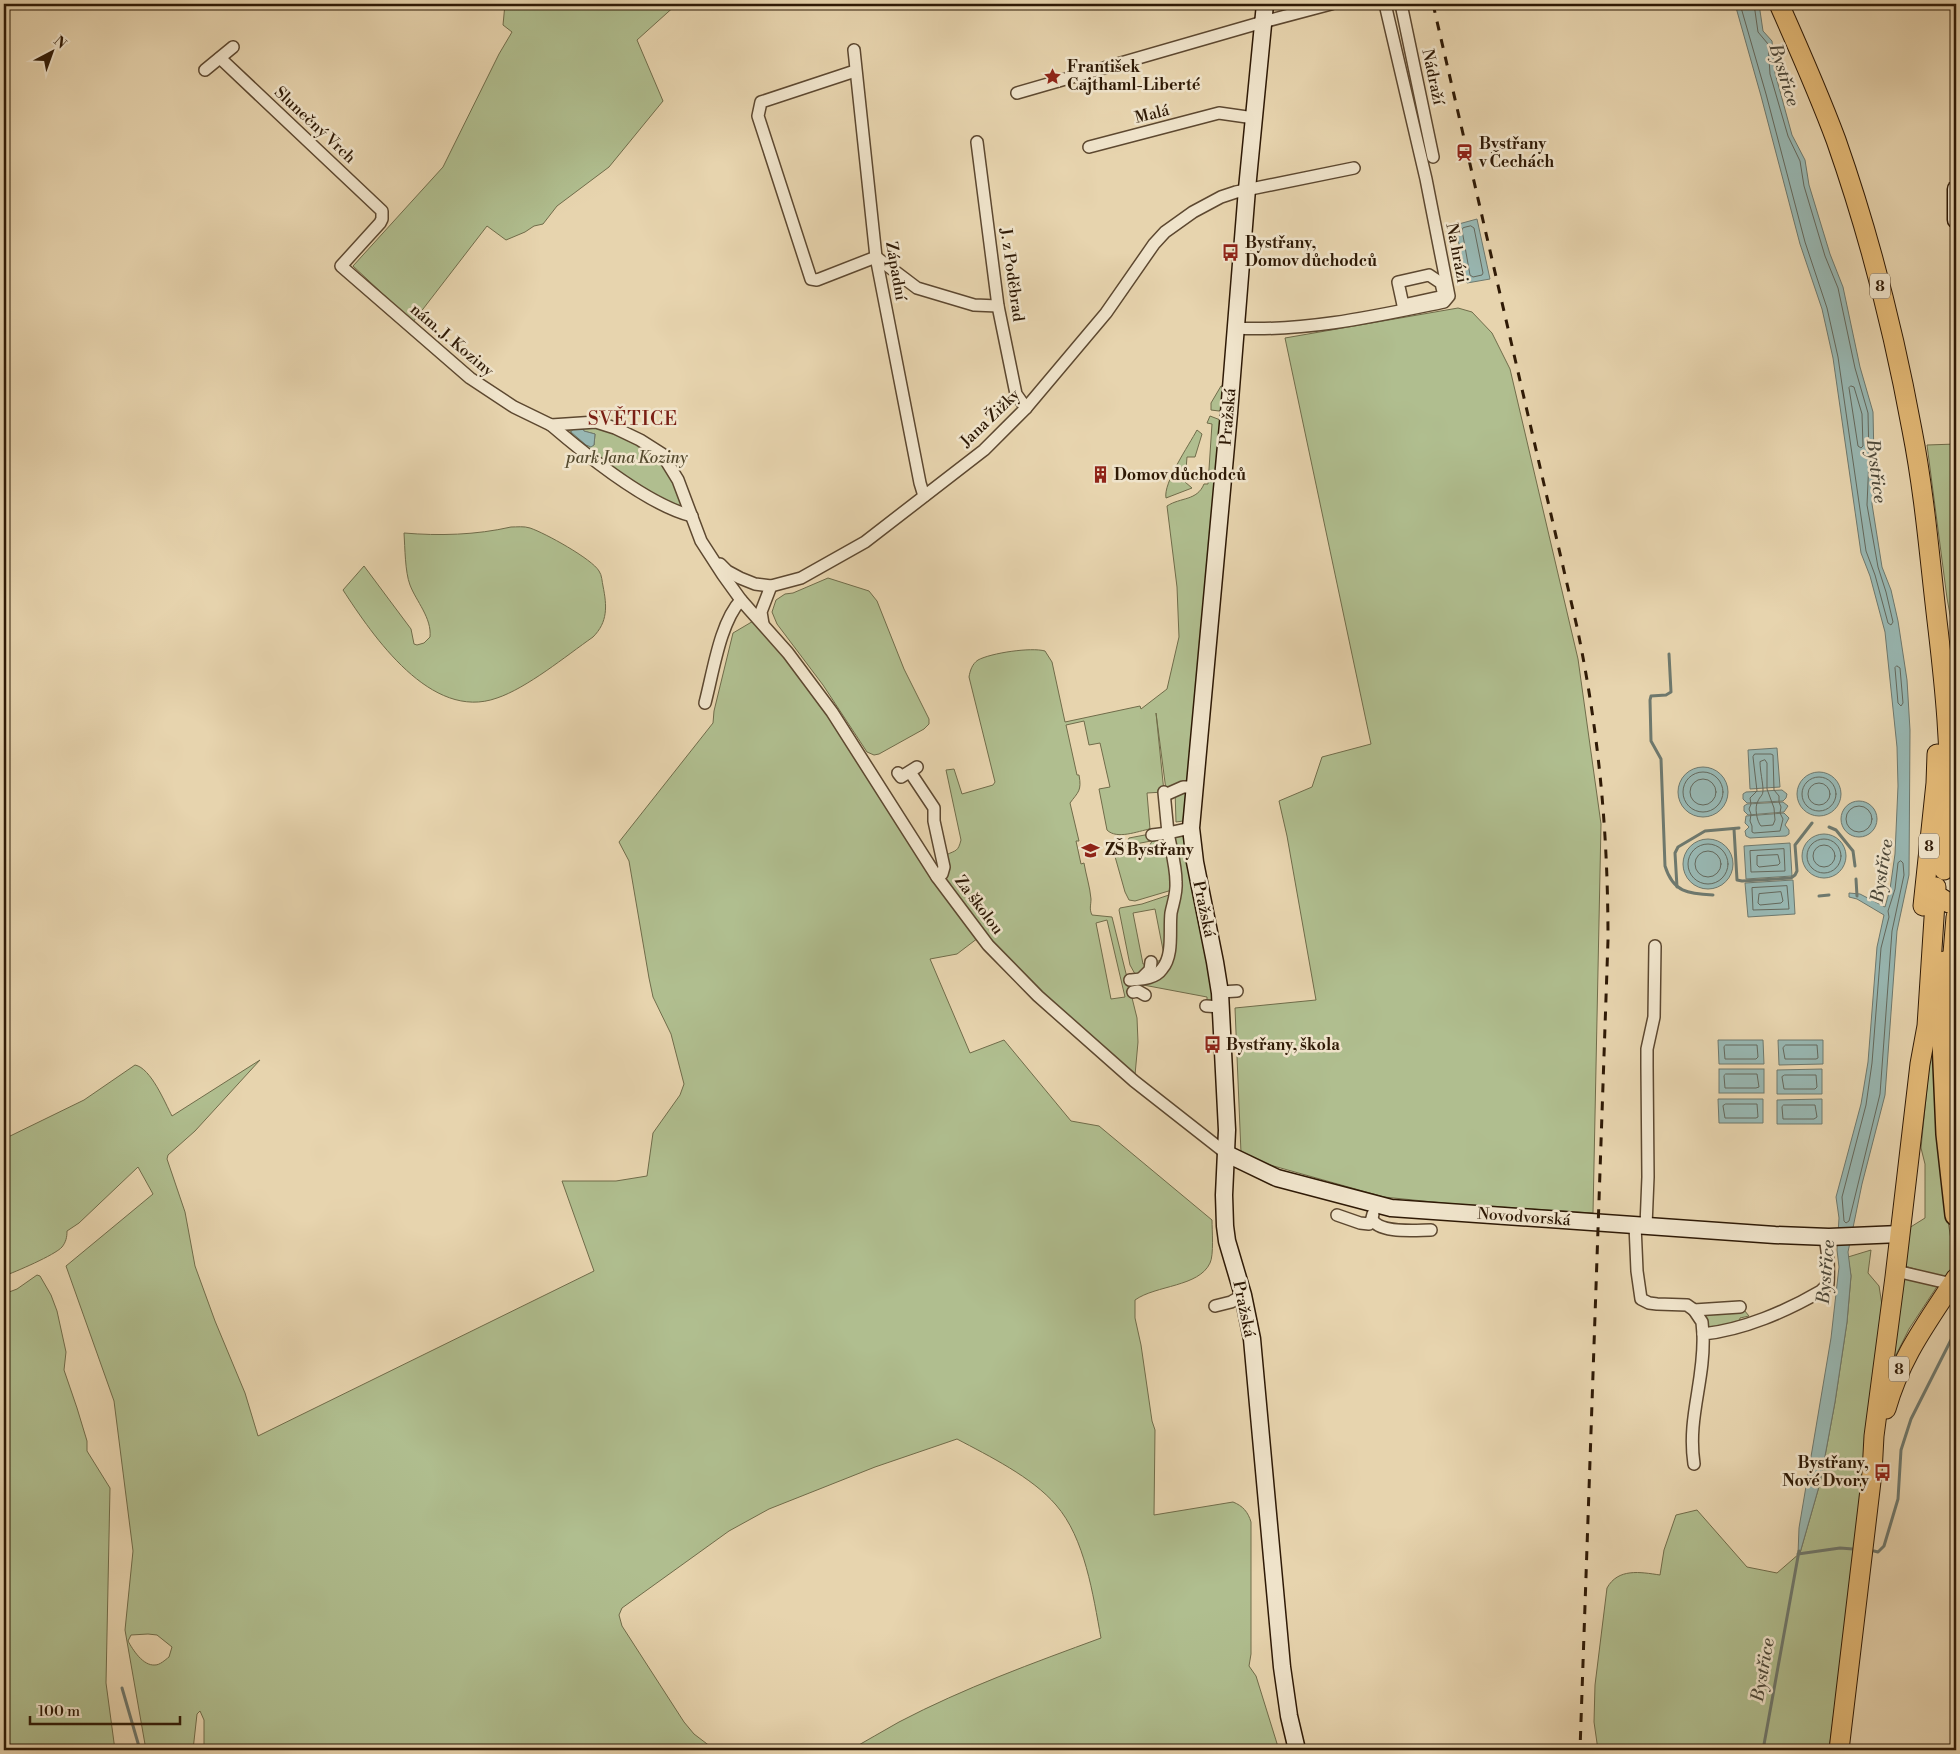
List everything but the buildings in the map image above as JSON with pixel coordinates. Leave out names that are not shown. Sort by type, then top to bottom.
[{"type":"highway","points":[[1946,1016],[1956,1059]]},
{"type":"highway","points":[[1946,1016],[1948,1134],[1956,1215]]},
{"type":"main road","name":"8","points":[[1780,4],[1812,78],[1836,142],[1876,268],[1913,431],[1941,630],[1956,685]]},
{"type":"main road","name":"8","points":[[1839,1750],[1872,1473],[1874,1436],[1920,1064],[1923,909],[1937,768],[1941,630]]},
{"type":"main road","points":[[1941,630],[1952,706],[1956,768]]},
{"type":"main road","points":[[1941,630],[1950,761],[1948,850],[1950,868],[1936,879],[1945,896],[1946,1016]]},
{"type":"main road","points":[[1920,1064],[1945,896]]},
{"type":"main road","points":[[1946,1016],[1956,917]]},
{"type":"main road","name":"8","points":[[1872,1473],[1885,1413],[1898,1371],[1922,1328],[1954,1281]]},
{"type":"street","name":"Pražská","points":[[1265,4],[1191,828],[1216,1002],[1227,1154],[1224,1195],[1225,1226],[1227,1241],[1243,1296],[1252,1339],[1282,1667],[1297,1750]]},
{"type":"street","points":[[1016,93],[1331,4]]},
{"type":"street","name":"Na hrázi","points":[[1235,328],[1293,326],[1370,317],[1444,302],[1449,296],[1446,289],[1426,179],[1385,4]]},
{"type":"street","name":"Nádraží","points":[[1401,4],[1433,157]]},
{"type":"street","points":[[205,70],[233,47]]},
{"type":"street","name":"Západní","points":[[854,50],[876,257],[924,496]]},
{"type":"street","name":"Slunečný Vrch","points":[[220,58],[382,211],[382,219],[342,266]]},
{"type":"street","points":[[855,71],[761,102],[758,116],[811,279],[817,280],[876,257],[916,288],[974,304],[998,306]]},
{"type":"street","name":"Malá","points":[[1089,147],[1219,114],[1254,118]]},
{"type":"street","name":"J. z Poděbrad","points":[[977,142],[998,306],[1016,394],[1026,408]]},
{"type":"street","name":"Jana Žižky","points":[[711,556],[727,571],[740,578],[755,584],[771,586],[802,578],[866,542],[984,450],[1026,408],[1106,313],[1154,244],[1165,232],[1192,212],[1220,197],[1247,189],[1354,168]]},
{"type":"street","points":[[1956,189],[1956,220]]},
{"type":"street","name":"nám. J. Koziny","points":[[342,266],[474,381],[514,407],[551,426],[610,473],[652,498],[683,514],[692,516]]},
{"type":"street","points":[[551,426],[596,422],[616,428],[662,454],[669,462],[678,480],[701,541],[711,556]]},
{"type":"street","name":"Za školou","points":[[711,556],[741,600],[788,653],[832,712],[937,877],[988,945],[1038,996],[1134,1081],[1227,1154]]},
{"type":"street","points":[[763,624],[761,612],[771,586]]},
{"type":"street","points":[[706,703],[724,632],[733,608],[741,600]]},
{"type":"street","points":[[898,773],[901,776],[913,770],[934,808],[934,820],[944,868],[942,874],[937,877]]},
{"type":"street","points":[[1151,962],[1150,970],[1136,979],[1158,974],[1168,960],[1170,919],[1176,883],[1164,794],[1178,788],[1194,787]]},
{"type":"street","points":[[1152,835],[1191,828]]},
{"type":"street","points":[[1655,946],[1654,1017],[1647,1049],[1648,1177],[1640,1226],[1637,1271],[1641,1299],[1648,1303],[1687,1305],[1694,1310],[1702,1322],[1704,1352],[1693,1418],[1691,1444],[1694,1464]]},
{"type":"street","points":[[1216,1002],[1237,990]]},
{"type":"street","points":[[1133,992],[1138,991],[1145,995]]},
{"type":"street","name":"Novodvorská","points":[[1227,1154],[1277,1178],[1373,1212],[1391,1208],[1640,1226],[1828,1236],[1900,1234]]},
{"type":"street","points":[[1337,1215],[1369,1224],[1373,1212]]},
{"type":"street","points":[[1373,1212],[1377,1226],[1385,1229],[1431,1230]]},
{"type":"street","points":[[1703,1334],[1721,1332],[1758,1320],[1821,1291],[1828,1284],[1828,1236]]},
{"type":"street","points":[[1896,1270],[1954,1281]]},
{"type":"street","points":[[1215,1306],[1231,1302],[1243,1296]]},
{"type":"street","points":[[1694,1310],[1740,1307]]},
{"type":"green space","points":[[505,4],[677,4],[637,40],[663,101],[609,167],[557,206],[543,224],[534,226],[506,240],[487,226],[413,322],[353,266],[443,167],[499,54],[512,32],[503,25]]},
{"type":"green space","points":[[1458,308],[1472,312],[1492,333],[1510,369],[1578,659],[1601,824],[1593,1213],[1453,1204],[1384,1197],[1270,1165],[1241,1153],[1235,1008],[1316,1000],[1279,801],[1312,787],[1322,757],[1371,744],[1285,338]]},
{"type":"green space","points":[[1221,386],[1224,386],[1224,408],[1219,411],[1211,410],[1211,403]]},
{"type":"green space","points":[[1210,416],[1223,421],[1183,821],[1176,822],[1175,790],[1166,790],[1156,713],[1164,792],[1147,793],[1150,829],[1122,835],[1111,833],[1107,830],[1099,789],[1110,787],[1100,743],[1089,745],[1084,721],[1066,725],[1077,775],[1079,775],[1080,780],[1079,791],[1070,803],[1079,841],[1076,841],[1081,864],[1084,863],[1090,890],[1091,911],[1092,915],[1112,917],[1137,1018],[1138,1042],[1135,1075],[988,945],[942,874],[946,855],[958,849],[961,840],[946,770],[954,769],[962,794],[993,785],[995,782],[969,677],[974,664],[984,657],[1021,650],[1045,651],[1052,662],[1065,722],[1140,706],[1141,709],[1167,689],[1179,637],[1177,587],[1167,506],[1193,496],[1204,484],[1208,484],[1212,424],[1207,423]],"holes":[[[1107,920],[1125,997],[1111,999],[1096,923]]]},
{"type":"green space","name":"park Jana Koziny","points":[[600,427],[626,438],[651,452],[668,468],[687,505],[680,506],[669,503],[637,485],[586,448],[574,437],[569,429]],"holes":[[[583,431],[595,434],[594,445],[586,445],[579,438]]]},
{"type":"green space","points":[[1197,430],[1202,434],[1195,457],[1187,457],[1185,482],[1192,488],[1166,498],[1168,483],[1172,474]]},
{"type":"green space","points":[[1956,444],[1956,648],[1947,598],[1927,445]]},
{"type":"green space","points":[[525,527],[537,531],[568,547],[595,566],[601,574],[606,607],[604,620],[593,637],[521,687],[497,698],[473,702],[449,698],[427,687],[406,670],[370,630],[343,590],[364,566],[411,629],[414,644],[424,643],[430,637],[429,623],[408,580],[404,533],[458,534]]},
{"type":"green space","points":[[828,578],[869,591],[877,601],[904,669],[929,719],[929,724],[924,729],[879,754],[874,755],[867,752],[823,685],[777,624],[772,612],[776,600],[785,594],[793,593]]},
{"type":"green space","points":[[755,620],[828,713],[978,938],[957,954],[930,959],[970,1053],[1004,1040],[1071,1121],[1099,1126],[1212,1220],[1212,1254],[1210,1263],[1204,1271],[1197,1277],[1154,1291],[1135,1300],[1135,1318],[1155,1430],[1154,1515],[1233,1502],[1240,1505],[1248,1515],[1251,1522],[1251,1654],[1249,1666],[1256,1676],[1279,1750],[850,1750],[899,1722],[948,1698],[1101,1638],[1095,1604],[1081,1550],[1066,1518],[1046,1495],[1023,1476],[957,1439],[875,1467],[769,1509],[729,1531],[622,1608],[619,1615],[622,1626],[684,1722],[694,1734],[715,1750],[204,1750],[204,1720],[200,1711],[197,1714],[193,1750],[146,1750],[125,1630],[133,1551],[114,1401],[66,1266],[153,1194],[138,1167],[79,1223],[67,1231],[62,1247],[34,1263],[4,1276],[4,1139],[84,1100],[135,1065],[147,1072],[172,1116],[260,1060],[195,1131],[168,1155],[167,1159],[185,1212],[195,1266],[215,1321],[245,1393],[258,1436],[594,1271],[562,1181],[616,1181],[647,1176],[653,1133],[680,1095],[684,1084],[671,1034],[653,997],[629,861],[619,842],[713,723],[714,711],[733,633]],"holes":[[[131,1635],[157,1635],[172,1647],[169,1657],[159,1664],[151,1665],[139,1657],[128,1641]]]},
{"type":"green space","points":[[1150,834],[1151,841],[1125,846],[1129,838]]},
{"type":"green space","points":[[1177,836],[1186,837],[1213,1000],[1207,1001],[1207,997],[1138,984],[1166,971],[1173,840]]},
{"type":"green space","points":[[1163,837],[1168,841],[1172,890],[1135,901],[1129,900],[1114,853],[1121,851],[1128,853],[1148,848],[1154,838]]},
{"type":"green space","points":[[1173,895],[1165,960],[1155,909],[1133,913],[1143,964],[1146,964],[1142,973],[1135,974],[1130,965],[1120,908]]},
{"type":"green space","points":[[1942,936],[1938,1026],[1942,1183],[1955,1265],[1945,1278],[1905,1266],[1909,1228],[1925,1218],[1925,1164],[1921,1148]]},
{"type":"green space","points":[[1165,960],[1159,969],[1152,973],[1154,965],[1151,962]]},
{"type":"green space","points":[[1871,1250],[1868,1273],[1879,1286],[1882,1305],[1857,1538],[1829,1750],[1598,1750],[1594,1722],[1595,1685],[1607,1588],[1617,1577],[1623,1574],[1645,1573],[1660,1575],[1664,1550],[1676,1515],[1697,1510],[1747,1567],[1777,1573],[1800,1553],[1820,1483],[1835,1402],[1847,1322],[1851,1276],[1848,1257]]},
{"type":"green space","points":[[37,1275],[40,1276],[51,1295],[57,1311],[66,1352],[64,1370],[87,1441],[87,1451],[110,1488],[106,1683],[115,1750],[4,1750],[4,1294],[17,1289]]},
{"type":"green space","points":[[1906,1277],[1938,1285],[1909,1329],[1896,1355],[1893,1356],[1901,1285]]},
{"type":"green space","points":[[1744,1310],[1749,1316],[1740,1318],[1739,1324],[1709,1328],[1705,1322],[1703,1311]]},
{"type":"water","points":[[1735,4],[1759,4],[1763,31],[1772,41],[1775,73],[1792,135],[1805,160],[1809,185],[1830,254],[1843,287],[1860,367],[1873,412],[1874,459],[1872,504],[1882,567],[1891,590],[1898,621],[1907,680],[1910,730],[1909,875],[1897,931],[1885,1095],[1862,1184],[1848,1252],[1851,1276],[1847,1322],[1820,1483],[1800,1553],[1798,1554],[1799,1528],[1831,1338],[1839,1267],[1837,1250],[1839,1218],[1836,1197],[1861,1104],[1868,1062],[1877,947],[1884,915],[1857,899],[1849,897],[1849,893],[1860,894],[1885,907],[1890,889],[1895,854],[1898,786],[1897,747],[1885,632],[1870,576],[1861,553],[1833,358],[1822,309],[1800,244]]},
{"type":"water","points":[[1477,219],[1490,279],[1467,283],[1455,225]]},
{"type":"water","points":[[573,429],[583,429],[595,434],[594,445],[591,447],[586,445],[571,432]]},
{"type":"water","points":[[1777,748],[1780,787],[1750,789],[1748,750]]},
{"type":"water","points":[[1703,767],[1712,769],[1723,778],[1728,792],[1726,801],[1717,812],[1703,817],[1694,815],[1683,806],[1678,792],[1680,783],[1689,772]]},
{"type":"water","points":[[1815,772],[1823,772],[1835,778],[1841,794],[1835,810],[1823,816],[1815,816],[1803,810],[1797,798],[1797,790],[1803,778]]},
{"type":"water","points":[[1782,790],[1787,794],[1783,801],[1747,803],[1743,799],[1743,794],[1746,792]]},
{"type":"water","points":[[1859,801],[1866,802],[1872,806],[1876,812],[1876,826],[1872,832],[1866,836],[1859,837],[1852,836],[1846,832],[1842,826],[1841,819],[1842,812],[1846,806],[1852,802]]},
{"type":"water","points":[[1783,802],[1788,806],[1784,812],[1748,815],[1744,811],[1744,806],[1747,804]]},
{"type":"water","points":[[1784,813],[1789,818],[1785,825],[1789,830],[1789,834],[1786,836],[1750,838],[1746,836],[1745,831],[1749,827],[1745,823],[1746,816]]},
{"type":"water","points":[[1820,834],[1828,834],[1840,840],[1846,856],[1840,872],[1828,878],[1820,878],[1808,872],[1802,860],[1802,852],[1808,840]]},
{"type":"water","points":[[1708,839],[1717,841],[1728,850],[1733,864],[1731,873],[1722,884],[1708,889],[1699,887],[1688,878],[1683,864],[1685,855],[1694,844]]},
{"type":"water","points":[[1790,843],[1792,876],[1746,879],[1744,846]]},
{"type":"water","points":[[1793,880],[1795,914],[1748,917],[1745,883]]},
{"type":"water","points":[[1718,1040],[1763,1040],[1764,1064],[1719,1064]]},
{"type":"water","points":[[1778,1040],[1823,1040],[1823,1064],[1779,1065]]},
{"type":"water","points":[[1719,1069],[1764,1069],[1764,1093],[1719,1093]]},
{"type":"water","points":[[1822,1069],[1822,1094],[1777,1094],[1777,1070]]},
{"type":"water","points":[[1718,1099],[1763,1099],[1763,1123],[1719,1123]]},
{"type":"water","points":[[1822,1099],[1822,1124],[1777,1124],[1777,1100]]},
{"type":"waterway","points":[[1669,654],[1671,692],[1666,695],[1651,696],[1650,700],[1651,741],[1661,759],[1665,866],[1672,881],[1683,890],[1696,894],[1713,895]]},
{"type":"waterway","points":[[1734,829],[1737,880],[1791,878],[1797,871],[1795,845],[1812,823]]},
{"type":"waterway","points":[[1829,827],[1836,830],[1853,851],[1855,866]]},
{"type":"waterway","points":[[1677,887],[1675,853],[1678,847],[1705,831],[1739,828]]},
{"type":"waterway","points":[[1856,879],[1857,896]]},
{"type":"waterway","points":[[1819,896],[1829,895]]},
{"type":"waterway","points":[[1874,1551],[1878,1552],[1884,1546],[1898,1499],[1901,1450],[1911,1419],[1956,1330]]},
{"type":"waterway","points":[[1798,1554],[1840,1548],[1853,1549]]},
{"type":"waterway","name":"Bystřice","points":[[1763,1750],[1799,1551]]},
{"type":"waterway","points":[[122,1688],[140,1750]]},
{"type":"railway","points":[[1433,4],[1577,627],[1585,666],[1601,783],[1608,900],[1608,940],[1580,1750]]},
{"type":"place","name":"František Cajthaml-Liberté","points":[[1053,76]]},
{"type":"place","name":"Bystřany v Čechách","points":[[1465,153]]},
{"type":"place","name":"Bystřany, Domov důchodců","points":[[1231,252]]},
{"type":"place","name":"Domov důchodců","points":[[1100,475]]},
{"type":"place","name":"ZŠ Bystřany","points":[[1091,850]]},
{"type":"place","name":"Bystřany, škola","points":[[1212,1045]]},
{"type":"place","name":"Bystřany, Nové Dvory","points":[[1883,1472]]},
{"type":"district","name":"SVĚTICE","points":[[633,419]]}]
